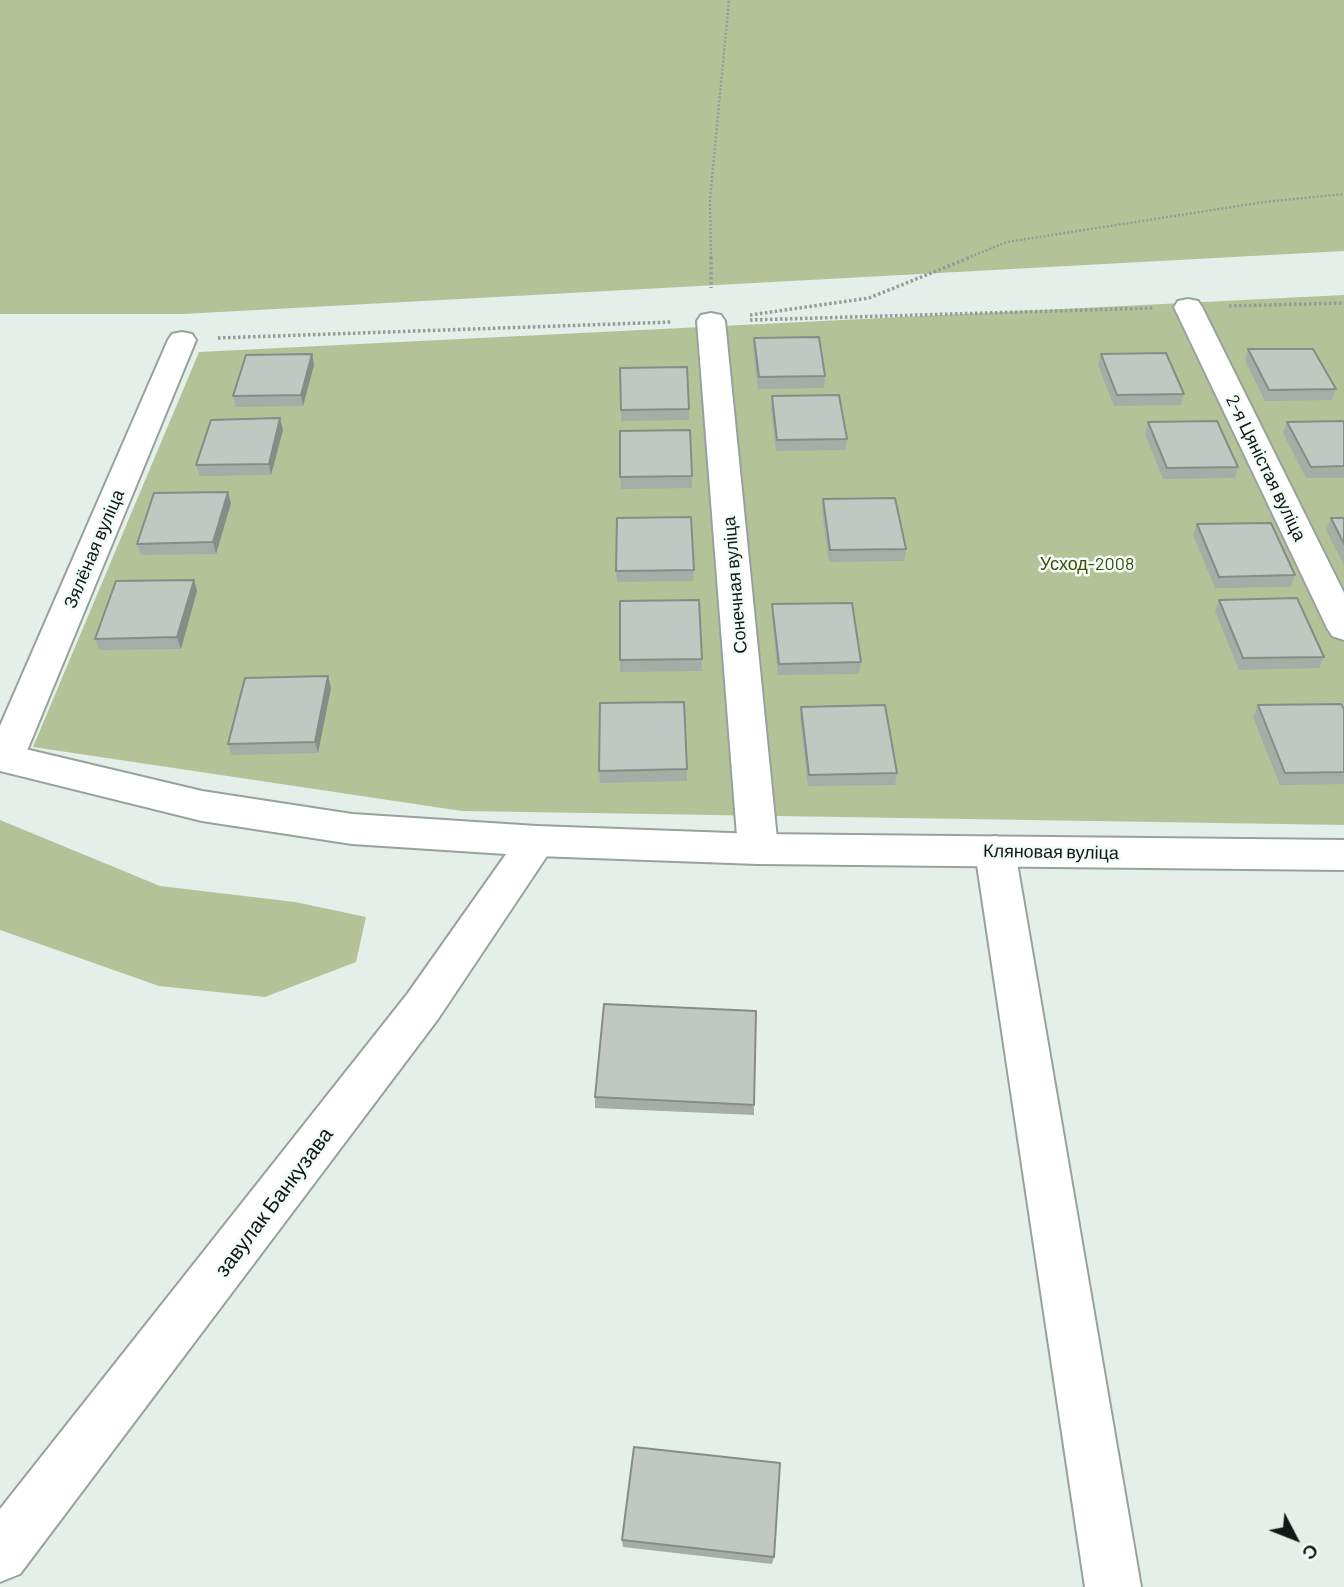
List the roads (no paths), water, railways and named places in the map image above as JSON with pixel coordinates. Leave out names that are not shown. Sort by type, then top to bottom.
[{"type":"street","name":"2-я Цяністая вуліца","points":[[1188,307],[1344,628]]},
{"type":"street","name":"Сонечная вуліца","points":[[711,321],[758,849]]},
{"type":"street","name":"Зялёная вуліца","points":[[3,758],[183,340]]},
{"type":"street","name":"Кляновая вуліца","points":[[3,758],[202,806],[352,829],[537,841],[758,849],[1344,855]]},
{"type":"street","name":"завулак Банкузава","points":[[0,1555],[423,1006],[537,841]]},
{"type":"street","points":[[995,851],[1113,1587]]},
{"type":"park label","name":"Усход-2008","points":[[1087,564]]}]
